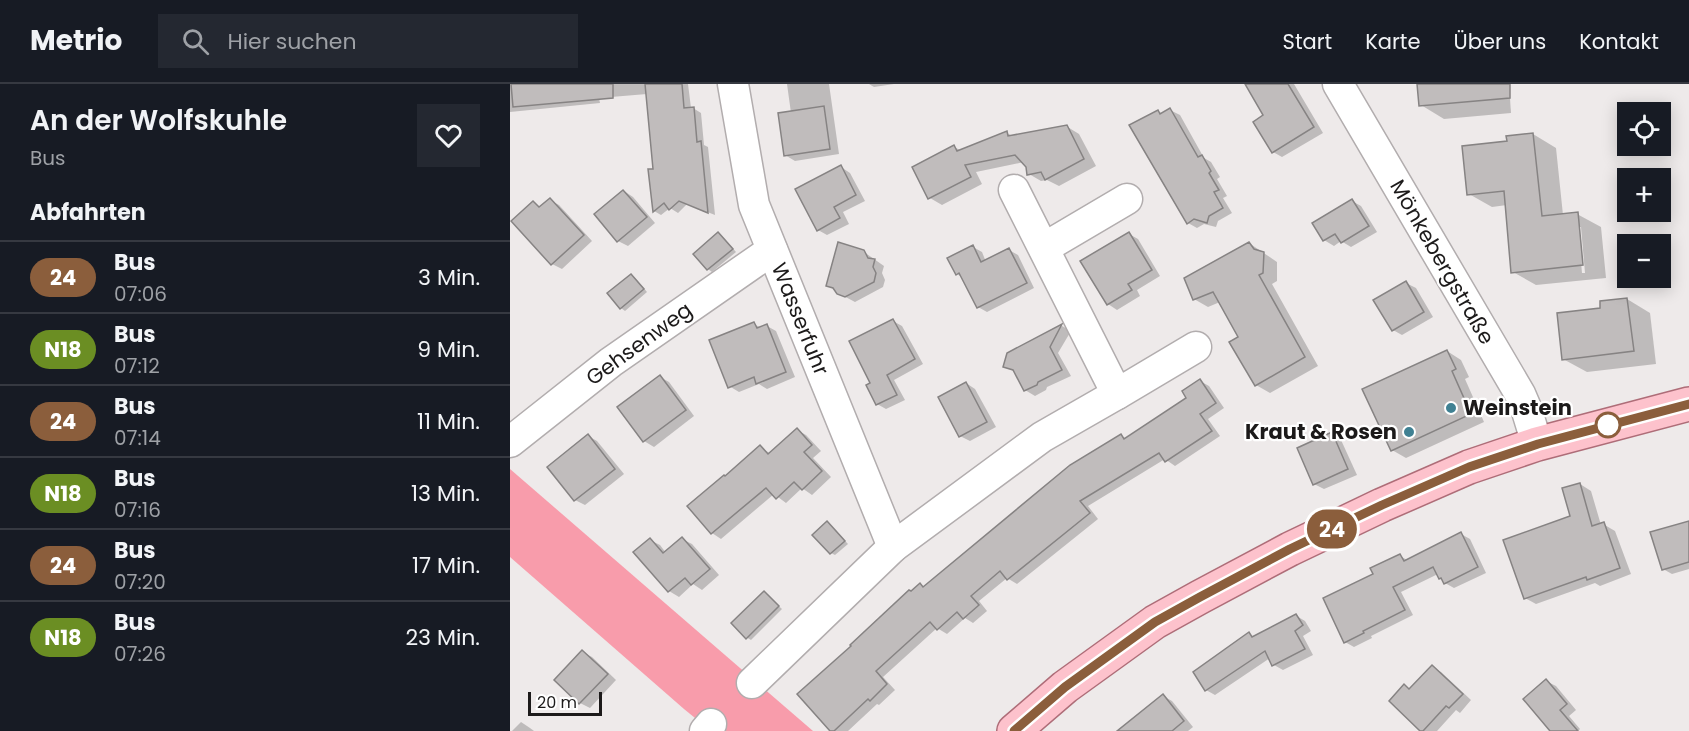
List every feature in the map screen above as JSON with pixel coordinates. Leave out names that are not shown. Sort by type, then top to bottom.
[{"type":"main road","points":[[1014,731],[1065,687],[1155,622],[1290,549],[1469,467],[1538,444],[1689,404]]},
{"type":"street","name":"Wasserfuhr","points":[[733,84],[754,205],[893,547]]},
{"type":"street","name":"Mönkebergstraße","points":[[1338,84],[1520,394],[1538,444]]},
{"type":"street","points":[[1014,190],[1117,394]]},
{"type":"street","points":[[1044,248],[1127,199]]},
{"type":"street","name":"Gehsenweg","points":[[510,442],[611,362],[772,250]]},
{"type":"street","points":[[752,683],[893,547],[1042,436],[1196,347]]},
{"type":"shaded area","points":[[510,469],[813,731],[711,731],[684,709],[510,557]]},
{"type":"building","points":[[511,84],[613,84],[613,98],[513,107]]},
{"type":"building","points":[[645,84],[682,84],[684,108],[694,107],[697,142],[701,141],[708,213],[679,201],[669,210],[664,203],[653,212],[648,169],[653,169]]},
{"type":"building","points":[[1245,84],[1288,84],[1314,127],[1272,153],[1253,122],[1263,115]]},
{"type":"building","points":[[1417,84],[1510,84],[1510,98],[1419,106]]},
{"type":"building","points":[[824,106],[830,149],[784,156],[778,113]]},
{"type":"building","points":[[1170,108],[1198,157],[1202,155],[1219,190],[1214,192],[1223,208],[1209,216],[1207,223],[1194,219],[1187,224],[1129,125],[1158,110],[1160,114]]},
{"type":"building","points":[[1067,125],[1084,159],[1045,180],[1041,172],[1027,175],[1026,167],[1015,155],[965,165],[971,177],[928,199],[912,167],[954,145],[957,151],[1007,131],[1008,136]]},
{"type":"building","points":[[1533,133],[1542,216],[1578,212],[1583,265],[1511,273],[1504,191],[1467,195],[1462,146],[1507,141],[1506,136]]},
{"type":"building","points":[[841,165],[856,195],[834,207],[840,218],[817,231],[795,189]]},
{"type":"building","points":[[623,190],[647,217],[617,242],[594,214]]},
{"type":"building","points":[[550,198],[584,235],[551,265],[511,221],[533,201],[539,207]]},
{"type":"building","points":[[1352,199],[1369,226],[1341,243],[1335,234],[1323,241],[1312,223]]},
{"type":"building","points":[[718,232],[733,249],[707,270],[693,254]]},
{"type":"building","points":[[1129,232],[1152,270],[1128,284],[1132,290],[1107,305],[1080,261]]},
{"type":"building","points":[[838,242],[864,250],[868,258],[875,259],[874,282],[845,297],[826,286]]},
{"type":"building","points":[[1249,242],[1254,249],[1264,252],[1263,273],[1259,275],[1305,357],[1255,386],[1229,342],[1238,337],[1213,292],[1193,300],[1184,278]]},
{"type":"building","points":[[973,245],[981,262],[1009,248],[1027,283],[977,308],[959,273],[956,275],[947,258]]},
{"type":"building","points":[[631,274],[644,289],[620,309],[607,293]]},
{"type":"building","points":[[1406,281],[1424,312],[1392,331],[1373,300]]},
{"type":"building","points":[[1627,298],[1634,351],[1562,360],[1557,313],[1600,308],[1600,301]]},
{"type":"building","points":[[893,319],[915,359],[887,375],[897,395],[876,405],[866,385],[870,383],[849,341]]},
{"type":"building","points":[[754,322],[757,328],[767,324],[786,372],[756,384],[754,377],[728,388],[709,340]]},
{"type":"building","points":[[1062,324],[1050,347],[1062,370],[1024,391],[1013,370],[1003,367],[1007,353]]},
{"type":"building","points":[[1447,350],[1456,369],[1452,371],[1471,414],[1391,451],[1362,389]]},
{"type":"building","points":[[660,375],[686,410],[643,442],[617,407]]},
{"type":"building","points":[[1200,379],[1216,403],[1200,414],[1212,431],[1165,462],[1159,453],[1080,501],[1090,513],[1007,580],[1000,571],[971,596],[979,605],[963,619],[957,612],[937,630],[930,622],[876,671],[887,684],[834,731],[830,731],[797,694],[909,590],[911,591],[920,583],[923,587],[1070,465],[1121,434],[1124,439],[1186,398],[1182,391]]},
{"type":"building","points":[[966,382],[987,422],[959,437],[938,397]]},
{"type":"building","points":[[797,428],[812,445],[804,452],[822,471],[802,490],[794,482],[776,499],[766,488],[711,534],[687,506],[760,445],[768,454]]},
{"type":"building","points":[[1332,432],[1348,469],[1313,485],[1297,448]]},
{"type":"building","points":[[588,434],[615,469],[574,501],[547,467]]},
{"type":"building","points":[[1580,483],[1592,526],[1604,522],[1620,568],[1587,580],[1586,577],[1524,599],[1503,540],[1570,516],[1562,488]]},
{"type":"building","points":[[827,521],[845,541],[830,554],[812,535]]},
{"type":"building","points":[[1689,521],[1689,562],[1662,570],[1650,532]]},
{"type":"building","points":[[1461,532],[1478,567],[1444,584],[1433,567],[1393,587],[1405,610],[1344,643],[1323,598],[1373,574],[1370,568],[1400,554],[1404,561]]},
{"type":"building","points":[[682,537],[710,569],[691,585],[685,578],[668,592],[633,552],[650,538],[663,553]]},
{"type":"building","points":[[764,591],[779,606],[746,639],[731,623]]},
{"type":"building","points":[[1296,614],[1303,625],[1295,631],[1305,649],[1272,666],[1265,651],[1205,691],[1193,672],[1249,632],[1252,637]]},
{"type":"building","points":[[582,650],[608,674],[579,704],[554,680]]},
{"type":"building","points":[[1432,665],[1463,694],[1449,708],[1446,706],[1423,731],[1420,731],[1389,701],[1404,684],[1409,689]]},
{"type":"building","points":[[1546,679],[1567,704],[1560,710],[1578,731],[1550,731],[1523,699]]},
{"type":"building","points":[[1163,694],[1184,721],[1172,731],[1117,731]]},
{"type":"bus line","name":"24","points":[[1014,731],[1065,687],[1155,622],[1290,549],[1469,467],[1538,444],[1689,404]]},
{"type":"place","name":"Weinstein","points":[[1451,408]]},
{"type":"place","name":"Kraut & Rosen","points":[[1409,432]]}]
